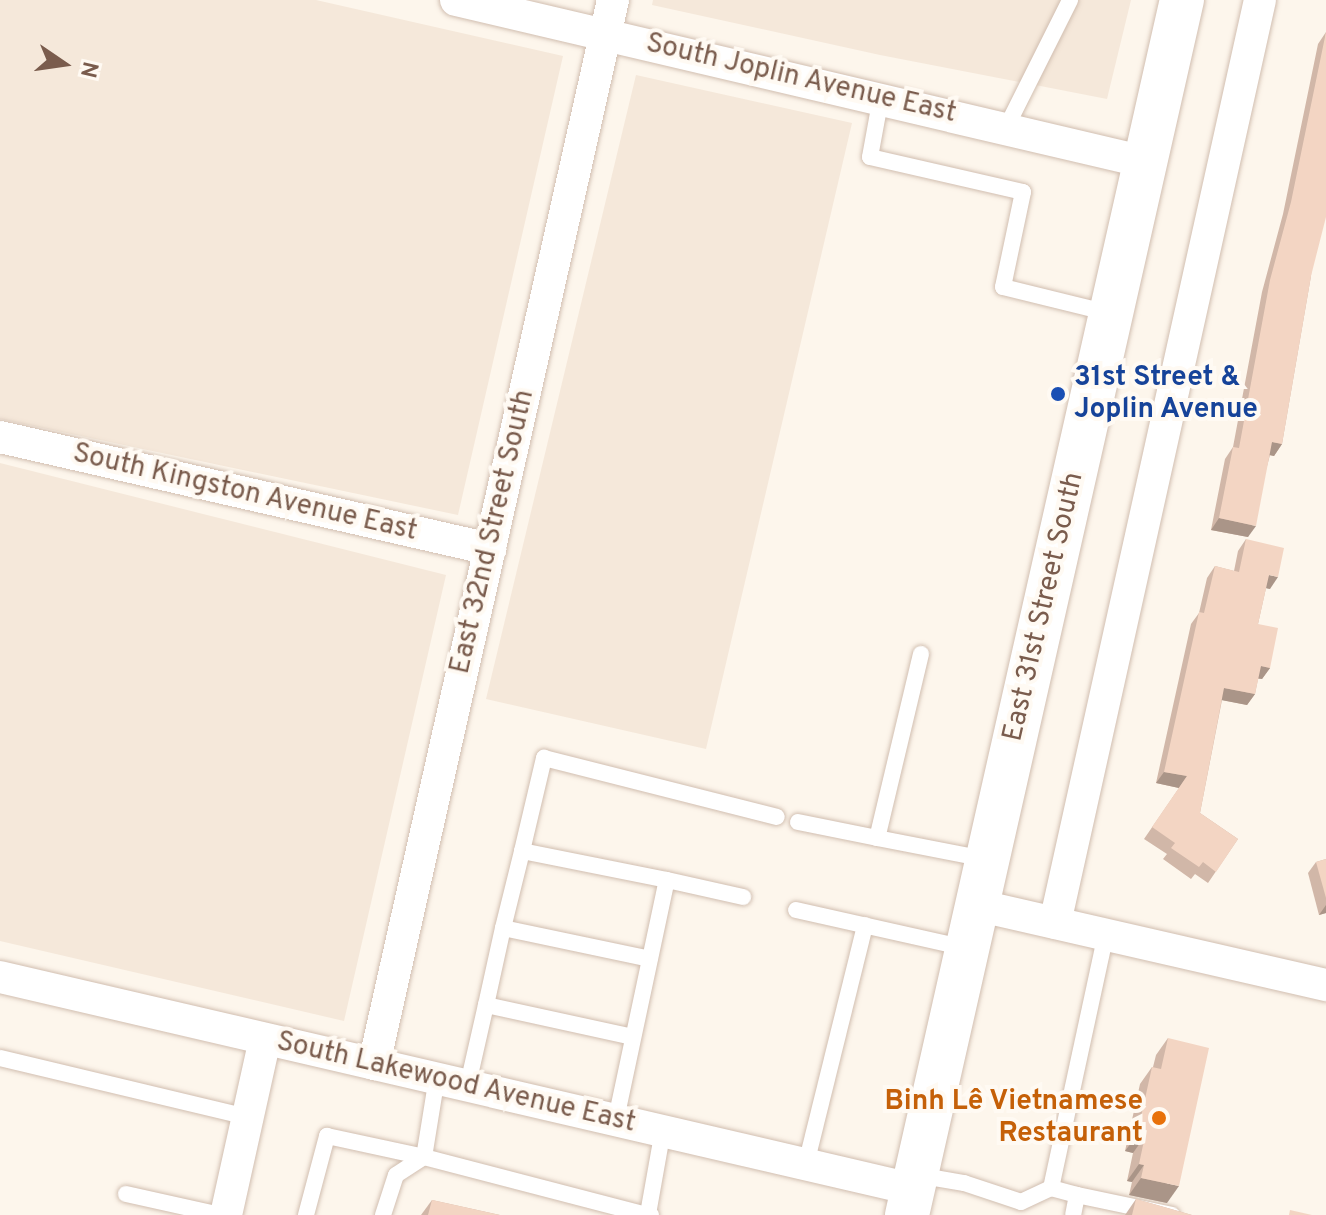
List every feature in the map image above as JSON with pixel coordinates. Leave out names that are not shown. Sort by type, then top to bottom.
[{"type":"main road","name":"East 31st Street South","points":[[912,1193],[1181,0]]},
{"type":"street","name":"South Joplin Avenue East","points":[[456,0],[881,97],[1145,162]]},
{"type":"street","name":"East 32nd Street South","points":[[374,1064],[613,0]]},
{"type":"street","points":[[1055,923],[1260,0]]},
{"type":"street","name":"South Kingston Avenue East","points":[[0,437],[490,549]]},
{"type":"street","points":[[976,905],[1326,985]]},
{"type":"street","name":"South Lakewood Avenue East","points":[[0,977],[663,1130],[912,1193]]},
{"type":"street","points":[[223,1215],[265,1039]]},
{"type":"lane","points":[[1006,128],[1070,0]]},
{"type":"lane","points":[[881,97],[870,157],[1023,192],[1003,287],[1110,314]]},
{"type":"lane","points":[[877,838],[921,654]]},
{"type":"lane","points":[[468,1084],[544,758],[777,817]]},
{"type":"lane","points":[[798,822],[987,859]]},
{"type":"lane","points":[[522,851],[743,897]]},
{"type":"lane","points":[[616,1119],[667,880]]},
{"type":"lane","points":[[796,910],[967,948]]},
{"type":"lane","points":[[806,1164],[865,925]]},
{"type":"lane","points":[[503,928],[650,959]]},
{"type":"lane","points":[[912,1193],[964,1183],[1019,1208],[1051,1188],[1106,934]]},
{"type":"lane","points":[[486,1005],[633,1037]]},
{"type":"lane","points":[[0,1058],[248,1117]]},
{"type":"lane","points":[[383,1215],[396,1175],[424,1157],[437,1077]]},
{"type":"lane","points":[[306,1215],[327,1136],[424,1157],[649,1215],[663,1130]]},
{"type":"lane","points":[[1051,1188],[1172,1215]]},
{"type":"lane","points":[[126,1194],[223,1215]]},
{"type":"lane","points":[[1073,1215],[1077,1195]]},
{"type":"shaded area","points":[[0,0],[316,0],[563,56],[458,515],[0,419]]},
{"type":"shaded area","points":[[653,0],[1131,0],[1107,99],[880,55],[652,5]]},
{"type":"shaded area","points":[[636,75],[852,123],[706,749],[486,699]]},
{"type":"shaded area","points":[[0,463],[446,575],[344,1021],[0,941]]},
{"type":"building","points":[[1326,32],[1326,217],[1311,276],[1282,444],[1272,442],[1256,526],[1219,518],[1233,447],[1239,448],[1270,280],[1291,202]]},
{"type":"building","points":[[1246,539],[1284,548],[1278,577],[1269,575],[1258,624],[1278,628],[1270,668],[1261,666],[1255,694],[1224,688],[1200,813],[1238,839],[1216,872],[1203,862],[1199,867],[1171,848],[1175,843],[1152,827],[1187,776],[1164,772],[1199,612],[1204,613],[1215,566],[1239,572]]},
{"type":"building","points":[[1326,859],[1326,898],[1316,862]]},
{"type":"building","name":"Binh Lê Vietnamese Restaurant","points":[[1168,1038],[1209,1048],[1179,1186],[1141,1178],[1144,1165],[1139,1164],[1145,1136],[1137,1135],[1152,1067],[1161,1069]]},
{"type":"building","points":[[1136,1199],[1192,1215],[1132,1215]]},
{"type":"building","points":[[432,1200],[500,1215],[428,1215]]},
{"type":"building","points":[[1290,1210],[1312,1215],[1289,1215]]},
{"type":"place","name":"31st Street & Joplin Avenue","points":[[1058,394]]},
{"type":"place","name":"Binh Lê Vietnamese Restaurant","points":[[1159,1118]]}]
